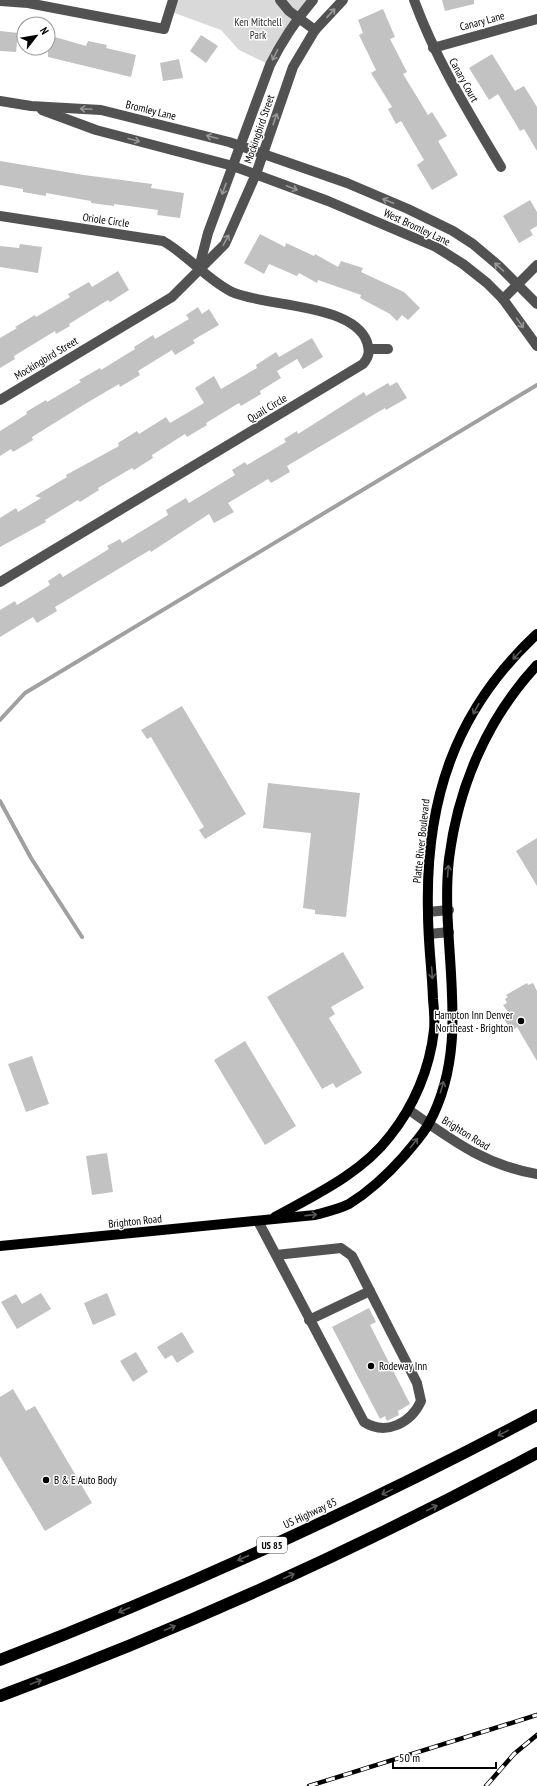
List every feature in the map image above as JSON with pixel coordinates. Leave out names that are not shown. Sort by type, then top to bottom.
[{"type":"highway","name":"US Highway 85","points":[[0,1660],[157,1597],[288,1538],[416,1478],[537,1415]]},
{"type":"highway","points":[[0,1696],[151,1636],[311,1566],[443,1503],[537,1453]]},
{"type":"main road","name":"Platte River Boulevard","points":[[409,1110],[422,1081],[431,1051],[435,1028],[428,912],[428,873],[431,835],[438,793],[448,761],[480,701],[506,666],[537,634]]},
{"type":"main road","points":[[429,1124],[440,1096],[449,1062],[454,1028],[449,932],[449,860],[454,828],[466,780],[484,740],[512,695],[537,665]]},
{"type":"main road","name":"Brighton Road","points":[[272,1219],[346,1177],[389,1138],[409,1110]]},
{"type":"main road","name":"Brighton Road","points":[[0,1246],[316,1215],[348,1205],[389,1173],[429,1124]]},
{"type":"street","points":[[0,2],[29,2],[164,28],[173,0]]},
{"type":"street","points":[[280,0],[289,11],[315,30]]},
{"type":"street","name":"Mockingbird Street","points":[[199,268],[208,233],[270,65],[282,42],[298,17],[313,0]]},
{"type":"street","name":"Mockingbird Street","points":[[0,400],[172,297],[224,244],[256,174],[293,67],[315,30],[343,0]]},
{"type":"street","name":"Canary Court","points":[[414,0],[433,48],[501,167]]},
{"type":"street","name":"Canary Lane","points":[[433,48],[537,19]]},
{"type":"street","name":"Bromley Lane","points":[[0,101],[31,106],[101,110],[240,145],[263,154]]},
{"type":"street","name":"Bromley Lane","points":[[31,106],[96,130],[233,166],[256,174]]},
{"type":"street","name":"West Bromley Lane","points":[[263,154],[347,183],[434,221],[473,244],[518,284],[537,304]]},
{"type":"street","name":"West Bromley Lane","points":[[256,174],[436,247],[464,264],[504,299],[537,346]]},
{"type":"street","name":"Oriole Circle","points":[[0,216],[163,242],[199,268]]},
{"type":"street","points":[[504,299],[537,265]]},
{"type":"street","points":[[199,268],[234,293],[249,298],[326,312],[357,328],[366,340],[369,349],[388,349]]},
{"type":"street","name":"Quail Circle","points":[[0,582],[362,364],[369,356],[369,349]]},
{"type":"street","points":[[428,912],[449,910]]},
{"type":"street","points":[[429,934],[449,932]]},
{"type":"street","name":"Brighton Road","points":[[409,1110],[476,1155],[492,1163],[537,1174]]},
{"type":"street","points":[[258,1221],[364,1422],[373,1428],[387,1430],[408,1418],[418,1408],[421,1401],[417,1383],[352,1256],[341,1248],[276,1255]]},
{"type":"street","points":[[309,1320],[370,1291]]},
{"type":"green space","name":"Ken Mitchell Park","points":[[173,0],[313,0],[270,65],[239,50],[221,30],[169,11]]},
{"type":"building","points":[[442,0],[474,0],[474,4],[445,11]]},
{"type":"building","points":[[383,9],[395,37],[390,39],[407,72],[403,74],[428,115],[432,112],[447,136],[438,141],[458,175],[432,190],[417,165],[424,160],[401,121],[396,124],[388,109],[392,107],[371,73],[376,70],[359,35],[363,33],[358,20]]},
{"type":"building","points":[[0,31],[16,33],[16,52],[0,51]]},
{"type":"building","points":[[201,35],[218,46],[206,63],[190,51]]},
{"type":"building","points":[[56,37],[86,46],[88,41],[107,45],[106,48],[136,55],[131,77],[48,57],[56,56]]},
{"type":"building","points":[[492,54],[515,91],[524,86],[537,107],[537,151],[524,129],[520,131],[498,94],[489,100],[469,68]]},
{"type":"building","points":[[179,59],[183,78],[163,81],[160,63]]},
{"type":"building","points":[[0,161],[84,175],[152,184],[151,188],[184,193],[180,218],[157,215],[158,210],[114,204],[114,206],[91,203],[91,201],[46,193],[46,196],[23,192],[23,189],[0,185]]},
{"type":"building","points":[[530,200],[537,212],[537,226],[530,230],[533,235],[519,243],[503,216]]},
{"type":"building","points":[[260,234],[285,247],[286,243],[314,256],[315,254],[338,267],[341,261],[363,268],[361,272],[404,292],[420,308],[408,320],[402,315],[397,321],[390,314],[360,298],[361,295],[318,280],[317,283],[299,273],[297,276],[269,264],[264,274],[244,263]]},
{"type":"building","points":[[20,244],[42,247],[38,273],[0,267],[0,246],[19,248]]},
{"type":"building","points":[[118,271],[129,290],[110,302],[108,300],[69,324],[70,326],[56,334],[55,331],[14,356],[15,359],[0,368],[0,338],[35,315],[36,317],[70,297],[68,294],[89,282],[92,287]]},
{"type":"building","points":[[198,307],[202,314],[209,309],[219,325],[193,340],[195,343],[175,355],[172,350],[138,371],[140,375],[120,387],[119,384],[85,404],[32,437],[33,440],[13,452],[11,449],[0,456],[0,431],[27,414],[26,412],[46,400],[47,402],[81,382],[79,380],[100,368],[101,370],[135,349],[134,347],[153,335],[155,339],[189,319],[186,315]]},
{"type":"building","points":[[312,338],[323,357],[303,369],[297,359],[277,371],[281,378],[260,391],[261,394],[241,406],[239,403],[206,423],[207,425],[187,437],[185,434],[152,455],[153,458],[134,470],[132,468],[98,488],[99,490],[80,502],[78,500],[45,520],[46,522],[0,547],[0,518],[16,508],[18,512],[41,498],[35,496],[67,477],[66,475],[119,446],[118,443],[137,431],[139,434],[166,417],[170,423],[204,403],[195,388],[214,376],[221,389],[257,368],[256,365],[276,352],[279,357]]},
{"type":"building","points":[[397,382],[407,398],[386,410],[385,408],[287,466],[290,472],[271,483],[268,479],[228,503],[234,512],[214,523],[209,514],[151,552],[150,550],[55,607],[57,611],[37,623],[33,617],[0,637],[0,610],[15,601],[17,605],[50,585],[48,581],[60,573],[63,577],[109,549],[107,546],[120,539],[122,543],[168,515],[166,510],[186,498],[189,503],[235,475],[232,470],[245,462],[247,465],[286,442],[284,439],[297,431],[298,434],[364,392],[366,396],[388,383],[390,386]]},
{"type":"building","points":[[182,706],[246,814],[205,839],[199,830],[204,827],[151,737],[147,739],[141,730]]},
{"type":"building","points":[[268,783],[360,793],[346,917],[315,914],[315,910],[303,908],[311,833],[263,828]]},
{"type":"building","points":[[537,838],[537,886],[516,851]]},
{"type":"building","points":[[343,952],[364,988],[331,1007],[335,1014],[329,1018],[362,1073],[336,1088],[333,1083],[322,1089],[267,997]]},
{"type":"building","name":"Hampton Inn Denver Northeast - Brighton","points":[[527,983],[528,985],[533,983],[537,991],[537,1061],[517,1027],[511,1031],[502,1015],[508,1012],[503,1005],[507,1003],[505,999],[508,997],[506,995]]},
{"type":"building","points":[[245,1041],[296,1126],[265,1145],[214,1060]]},
{"type":"building","points":[[32,1056],[49,1104],[26,1112],[8,1064]]},
{"type":"building","points":[[107,1153],[113,1192],[92,1195],[86,1156]]},
{"type":"building","points":[[41,1293],[51,1309],[17,1329],[1,1302],[16,1294],[22,1304]]},
{"type":"building","points":[[107,1293],[116,1315],[93,1325],[84,1303]]},
{"type":"building","name":"Rodeway Inn","points":[[369,1308],[376,1322],[370,1325],[410,1404],[398,1411],[399,1415],[387,1421],[385,1416],[380,1419],[332,1327]]},
{"type":"building","points":[[182,1332],[194,1352],[177,1363],[172,1355],[165,1359],[157,1347]]},
{"type":"building","points":[[136,1352],[148,1372],[133,1382],[120,1361]]},
{"type":"building","name":"B & E Auto Body","points":[[13,1389],[26,1411],[35,1406],[92,1503],[45,1531],[0,1456],[0,1397]]},
{"type":"waterway","points":[[0,720],[25,693],[537,385]]},
{"type":"waterway","points":[[0,801],[31,858],[82,937]]},
{"type":"railway","points":[[309,1786],[537,1715]]},
{"type":"railway","points":[[486,1786],[514,1754],[537,1735]]},
{"type":"place","name":"Hampton Inn Denver Northeast - Brighton","points":[[521,1021]]},
{"type":"place","name":"Rodeway Inn","points":[[371,1366]]},
{"type":"place","name":"B & E Auto Body","points":[[46,1480]]}]
